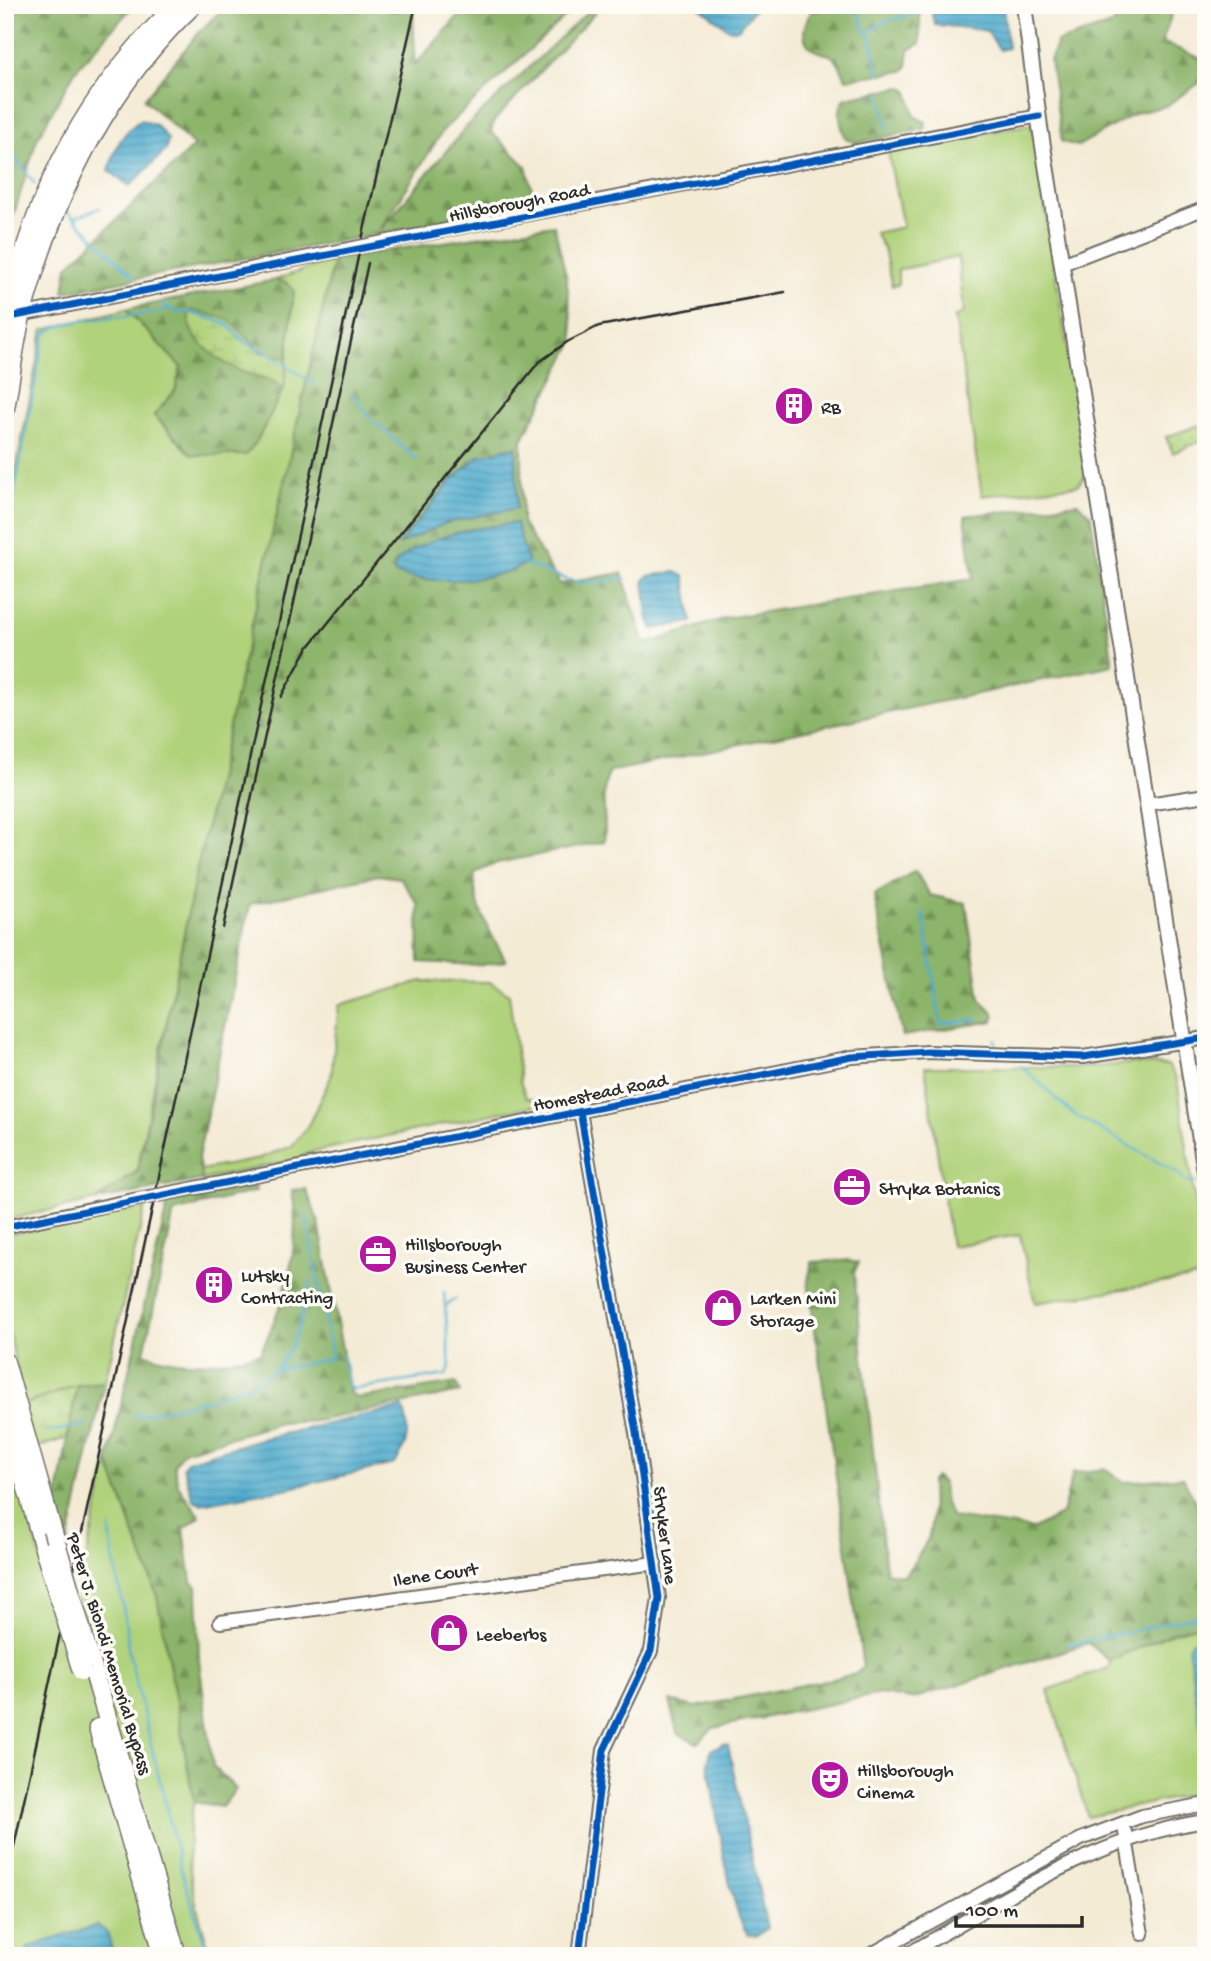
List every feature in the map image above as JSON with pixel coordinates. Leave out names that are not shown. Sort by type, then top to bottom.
[{"type":"highway","points":[[5,408],[10,321],[27,245],[57,163],[104,87],[177,5]]},
{"type":"highway","points":[[10,321],[85,147],[130,77],[193,5]]},
{"type":"highway","name":"Peter J. Biondi Memorial Bypass","points":[[5,1362],[164,1956]]},
{"type":"highway","name":"Peter J. Biondi Memorial Bypass","points":[[5,1411],[45,1552],[86,1665],[177,1956]]},
{"type":"main road","points":[[1024,5],[1039,116],[1206,1178]]},
{"type":"street","name":"Hillsborough Road","points":[[10,321],[389,241],[1039,116]]},
{"type":"street","points":[[1062,264],[1206,208]]},
{"type":"street","points":[[1147,804],[1206,795]]},
{"type":"street","name":"Homestead Road","points":[[5,1227],[868,1055],[928,1052],[1083,1057],[1206,1038]]},
{"type":"street","name":"Stryker Lane","points":[[579,1956],[604,1750],[651,1651],[658,1614],[655,1563],[636,1433],[580,1111]]},
{"type":"street","name":"Ilene Court","points":[[220,1622],[655,1563]]},
{"type":"street","points":[[868,1956],[1081,1839],[1123,1822],[1206,1804]]},
{"type":"street","points":[[904,1956],[1078,1859],[1126,1839],[1206,1821]]},
{"type":"street","points":[[1123,1822],[1142,1934]]},
{"type":"green space","points":[[5,5],[134,5],[75,71],[37,139],[5,243]]},
{"type":"green space","points":[[227,5],[413,5],[415,65],[468,5],[578,5],[444,129],[380,230],[468,125],[595,5],[602,5],[494,121],[491,132],[526,166],[536,205],[64,292],[68,266],[194,146],[144,99],[201,30]]},
{"type":"green space","points":[[816,5],[920,5],[920,44],[909,50],[907,67],[903,71],[846,79],[833,57],[817,52],[805,40],[804,28]]},
{"type":"green space","points":[[1124,5],[1175,5],[1162,42],[1200,58],[1205,79],[1166,106],[1136,113],[1078,146],[1062,142],[1050,60],[1057,42],[1114,24]]},
{"type":"green space","points":[[902,87],[908,91],[915,117],[926,122],[925,129],[856,143],[846,139],[840,113],[846,98]]},
{"type":"green space","points":[[1032,124],[1087,474],[1078,485],[982,496],[955,317],[964,312],[958,257],[898,270],[898,285],[892,286],[884,249],[875,233],[903,227],[888,152]]},
{"type":"green space","points":[[554,225],[566,275],[574,341],[522,440],[522,523],[560,584],[622,573],[645,644],[726,618],[973,579],[965,516],[1078,503],[1091,515],[1113,665],[609,772],[604,791],[604,842],[497,863],[475,873],[479,907],[506,961],[481,965],[419,962],[418,904],[400,878],[378,875],[250,904],[198,1158],[202,1180],[97,1200],[138,1171],[194,883],[334,259]]},
{"type":"green space","points":[[334,259],[194,883],[137,1171],[97,1200],[5,1220],[5,526],[43,330],[126,309],[181,367],[175,391],[154,416],[192,455],[246,455],[284,388],[294,290],[287,283],[275,280]]},
{"type":"green space","points":[[275,280],[287,283],[294,290],[287,359],[261,352],[228,320],[197,340],[236,369],[268,377],[284,388],[257,441],[246,455],[192,455],[154,415],[175,391],[181,367],[126,309]]},
{"type":"green space","points":[[191,310],[229,320],[261,352],[287,359],[284,388],[272,381],[238,370],[203,346],[191,328]]},
{"type":"green space","points":[[1199,425],[1204,440],[1173,453],[1166,437]]},
{"type":"green space","points":[[915,871],[930,895],[966,903],[980,999],[995,1015],[993,1021],[902,1036],[874,895]]},
{"type":"green space","points":[[422,981],[490,982],[509,994],[520,1081],[526,1098],[546,1103],[312,1152],[298,1159],[202,1180],[200,1170],[254,1160],[292,1146],[308,1126],[331,1077],[339,1005]]},
{"type":"green space","points":[[1132,1063],[1168,1065],[1177,1080],[1206,1276],[1035,1303],[1020,1235],[951,1246],[925,1067],[1095,1067]]},
{"type":"green space","points":[[254,1186],[256,1191],[174,1212],[144,1353],[173,1361],[202,1362],[260,1353],[277,1315],[289,1274],[295,1232],[292,1190],[306,1189],[319,1223],[350,1393],[358,1398],[456,1383],[460,1392],[316,1421],[280,1423],[183,1451],[174,1465],[178,1485],[200,1516],[184,1529],[191,1582],[197,1586],[199,1661],[213,1766],[236,1789],[222,1807],[194,1802],[157,1596],[108,1461],[168,1203]]},
{"type":"green space","points":[[145,1207],[105,1382],[77,1385],[25,1404],[5,1317],[5,1235]]},
{"type":"green space","points":[[812,1262],[859,1262],[854,1273],[886,1572],[904,1576],[927,1541],[932,1512],[931,1481],[936,1477],[943,1484],[945,1504],[952,1517],[1034,1529],[1062,1514],[1073,1473],[1106,1469],[1124,1482],[1183,1477],[1206,1524],[1206,1623],[1174,1632],[1109,1661],[1089,1643],[912,1699],[880,1694],[713,1728],[697,1743],[678,1733],[670,1701],[696,1707],[856,1674],[863,1666],[808,1281]]},
{"type":"green space","points":[[105,1382],[67,1548],[55,1514],[77,1385]]},
{"type":"green space","points":[[77,1385],[67,1438],[5,1458],[5,1412]]},
{"type":"green space","points":[[10,1456],[67,1643],[108,1461],[157,1596],[194,1802],[188,1841],[191,1879],[211,1956],[5,1956],[5,1458]]},
{"type":"green space","points":[[1206,1623],[1206,1791],[1088,1817],[1048,1690],[1110,1667],[1109,1661],[1174,1632]]},
{"type":"water","points":[[697,5],[758,5],[738,29],[730,30]]},
{"type":"water","points":[[930,5],[1003,5],[1008,48],[1000,50],[987,31],[935,25]]},
{"type":"water","points":[[141,120],[156,125],[168,139],[166,150],[130,186],[109,171],[120,142]]},
{"type":"water","points":[[516,446],[517,508],[446,523],[398,545],[452,480],[479,456]]},
{"type":"water","points":[[516,523],[528,562],[516,569],[462,580],[424,579],[394,573],[396,562],[423,545],[468,530]]},
{"type":"water","points":[[676,572],[685,577],[692,622],[653,629],[648,617],[644,580],[648,576]]},
{"type":"water","points":[[403,1407],[407,1437],[394,1464],[290,1488],[201,1504],[193,1499],[183,1466],[187,1461],[260,1439]]},
{"type":"water","points":[[1206,1637],[1206,1759],[1188,1647],[1191,1642]]},
{"type":"water","points":[[723,1744],[728,1745],[767,1928],[757,1936],[748,1935],[741,1923],[719,1827],[708,1763],[711,1750]]},
{"type":"water","points":[[97,1925],[107,1932],[114,1956],[25,1956],[29,1947]]},
{"type":"waterway","points":[[856,5],[864,28],[871,38],[879,74]]},
{"type":"waterway","points":[[867,33],[884,22],[915,14]]},
{"type":"waterway","points":[[880,93],[888,129]]},
{"type":"waterway","points":[[5,145],[35,184]]},
{"type":"waterway","points":[[74,218],[100,208]]},
{"type":"waterway","points":[[69,213],[132,275]]},
{"type":"waterway","points":[[163,303],[177,313],[189,312],[227,324],[246,343],[268,353],[314,384]]},
{"type":"waterway","points":[[5,544],[44,335],[70,323],[170,308]]},
{"type":"waterway","points":[[353,394],[370,418],[416,459]]},
{"type":"waterway","points":[[525,564],[568,580],[587,583],[626,578]]},
{"type":"waterway","points":[[923,912],[941,1024],[978,1019]]},
{"type":"waterway","points":[[995,1039],[996,1046]]},
{"type":"waterway","points":[[1021,1066],[1073,1114],[1179,1174],[1188,1183],[1196,1182]]},
{"type":"waterway","points":[[275,1370],[332,1358],[306,1215]]},
{"type":"waterway","points":[[135,1416],[228,1393],[262,1379],[274,1370],[293,1340],[311,1281]]},
{"type":"waterway","points":[[343,1356],[349,1387],[353,1389],[446,1375],[450,1368],[444,1292]]},
{"type":"waterway","points":[[445,1307],[456,1298]]},
{"type":"waterway","points":[[46,1432],[87,1425]]},
{"type":"waterway","points":[[110,1528],[128,1649],[182,1873],[209,1956]]},
{"type":"waterway","points":[[1068,1645],[1206,1614]]},
{"type":"railway","points":[[5,1888],[362,239],[416,5]]},
{"type":"railway","points":[[223,928],[368,263]]},
{"type":"railway","points":[[281,697],[307,649],[538,363],[567,342],[599,326],[785,292]]},
{"type":"cycle path","points":[[5,318],[1039,116]]},
{"type":"cycle path","points":[[5,1227],[852,1057],[928,1052],[1083,1057],[1206,1038]]},
{"type":"cycle path","points":[[579,1956],[604,1750],[651,1651],[659,1598],[636,1433],[580,1111]]},
{"type":"place","name":"RB","points":[[794,406]]},
{"type":"place","name":"Stryka Botanics","points":[[852,1187]]},
{"type":"place","name":"Hillsborough Business Center","points":[[378,1254]]},
{"type":"place","name":"Lutsky Contracting","points":[[214,1285]]},
{"type":"place","name":"Larken Mini Storage","points":[[723,1308]]},
{"type":"place","name":"Leeberbs","points":[[449,1633]]},
{"type":"place","name":"Hillsborough Cinema","points":[[830,1780]]}]
